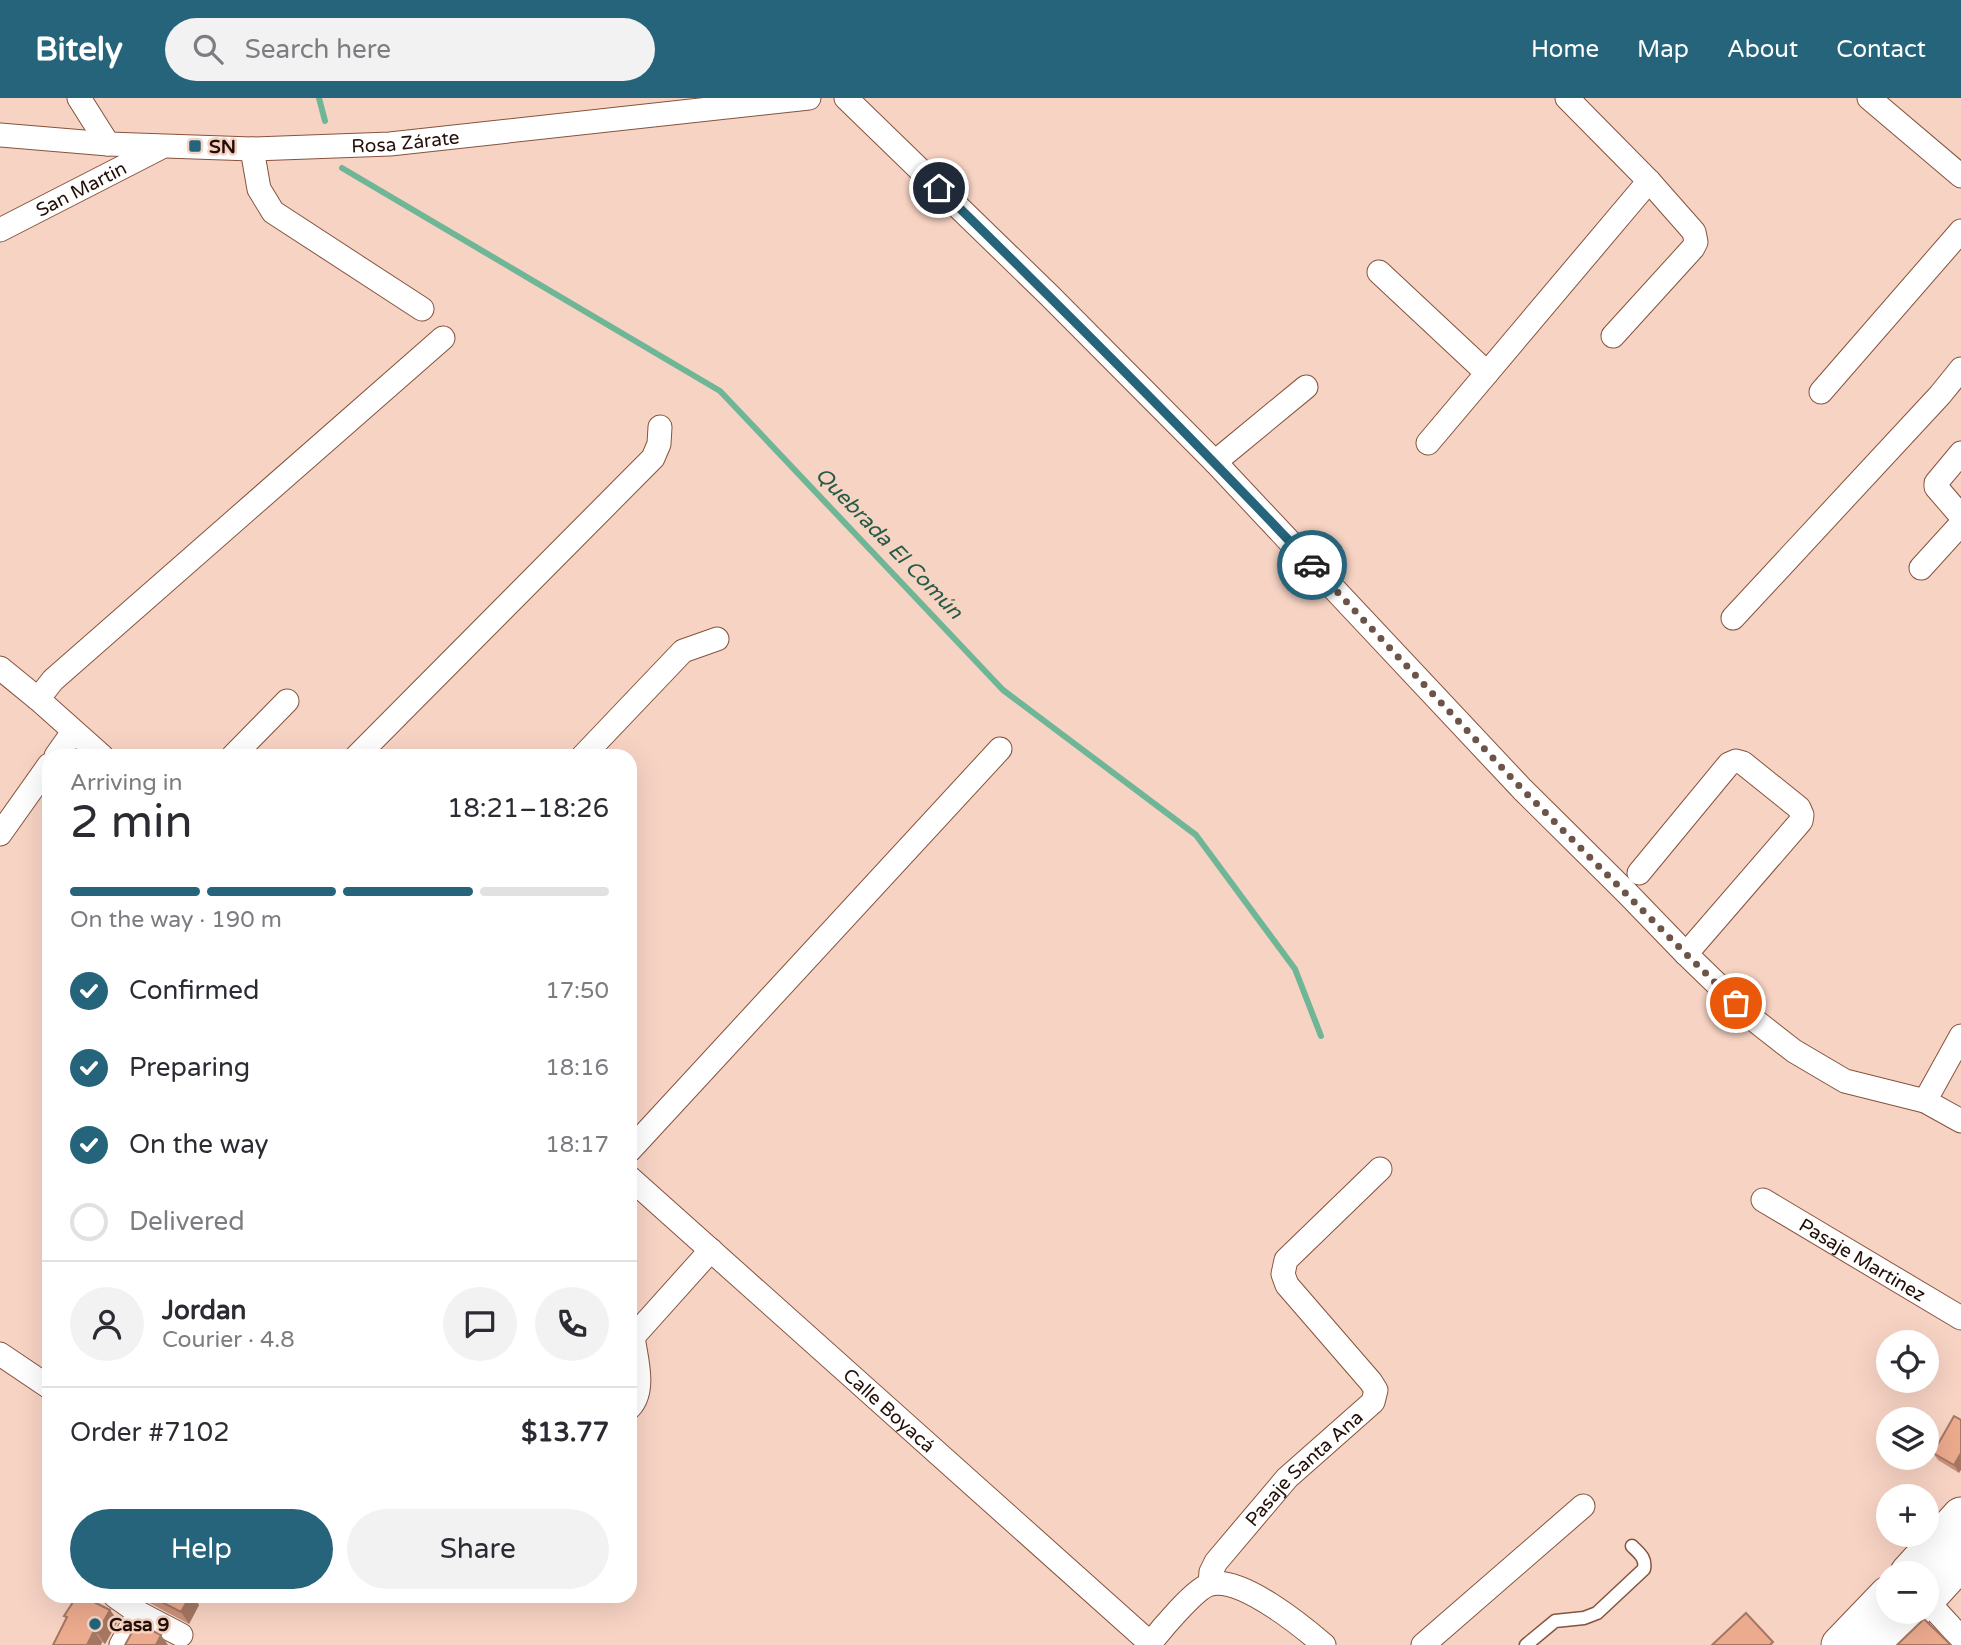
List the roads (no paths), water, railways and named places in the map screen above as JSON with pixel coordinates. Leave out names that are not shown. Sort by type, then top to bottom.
[{"type":"main road","points":[[1920,1561],[1961,1516]]},
{"type":"main road","points":[[1939,1586],[1961,1561]]},
{"type":"main road","points":[[1840,1645],[1876,1608]]},
{"type":"main road","points":[[1880,1645],[1901,1624]]},
{"type":"street","points":[[79,98],[108,144]]},
{"type":"street","name":"Rosa Zárate","points":[[0,135],[108,144],[252,149],[390,144],[809,98]]},
{"type":"street","points":[[846,98],[1049,295],[1215,462],[1522,789],[1753,1019],[1794,1051],[1845,1081],[1925,1101],[1961,1121]]},
{"type":"street","points":[[1567,98],[1648,181],[1693,232],[1696,242],[1613,337]]},
{"type":"street","points":[[1869,98],[1961,176]]},
{"type":"street","name":"San Martin","points":[[0,230],[163,146]]},
{"type":"street","points":[[252,149],[259,189],[273,212],[422,309]]},
{"type":"street","points":[[1428,443],[1648,181]]},
{"type":"street","points":[[1821,392],[1961,231]]},
{"type":"street","points":[[1378,272],[1487,373]]},
{"type":"street","points":[[38,699],[53,680],[443,338]]},
{"type":"street","points":[[1732,618],[1940,395],[1961,369]]},
{"type":"street","points":[[1215,462],[1306,387]]},
{"type":"street","points":[[364,749],[653,458],[659,444],[660,427]]},
{"type":"street","points":[[1961,453],[1937,483],[1937,487],[1961,516]]},
{"type":"street","points":[[1921,568],[1961,524]]},
{"type":"street","points":[[590,749],[683,651],[717,639]]},
{"type":"street","points":[[0,668],[94,749]]},
{"type":"street","points":[[240,749],[287,701]]},
{"type":"street","points":[[61,749],[73,732]]},
{"type":"street","points":[[637,1142],[1000,749]]},
{"type":"street","points":[[1639,873],[1729,764],[1736,761],[1743,763],[1799,808],[1801,821],[1686,954]]},
{"type":"street","points":[[0,834],[42,775]]},
{"type":"street","points":[[1925,1101],[1961,1036]]},
{"type":"street","name":"Pasaje Santa Ana","points":[[1210,1584],[1211,1572],[1216,1562],[1287,1478],[1373,1402],[1376,1390],[1371,1382],[1287,1285],[1283,1274],[1286,1260],[1380,1169]]},
{"type":"street","name":"Calle Boyacá","points":[[637,1184],[1150,1644]]},
{"type":"street","name":"Pasaje Martinez","points":[[1763,1199],[1961,1318]]},
{"type":"street","points":[[637,1332],[711,1250]]},
{"type":"street","points":[[0,1354],[42,1382]]},
{"type":"street","points":[[637,1372],[637,1397]]},
{"type":"street","points":[[1423,1645],[1583,1506]]},
{"type":"street","points":[[1150,1644],[1199,1590],[1210,1584],[1218,1584],[1239,1589],[1264,1600],[1293,1619],[1324,1645]]},
{"type":"street","points":[[125,1603],[181,1636]]},
{"type":"street","points":[[121,1645],[139,1613]]},
{"type":"street","points":[[1939,1613],[1961,1638]]},
{"type":"lane","points":[[1526,1645],[1555,1621],[1584,1618],[1597,1613],[1644,1569],[1643,1557],[1632,1546]]},
{"type":"waterway","name":"Quebrada El Común","points":[[319,98],[325,121]]},
{"type":"waterway","name":"Quebrada El Común","points":[[342,168],[720,391],[1003,690],[1196,835],[1295,969],[1321,1036]]},
{"type":"place","name":"SN","points":[[195,146]]},
{"type":"place","name":"Casa 9","points":[[95,1624]]}]
